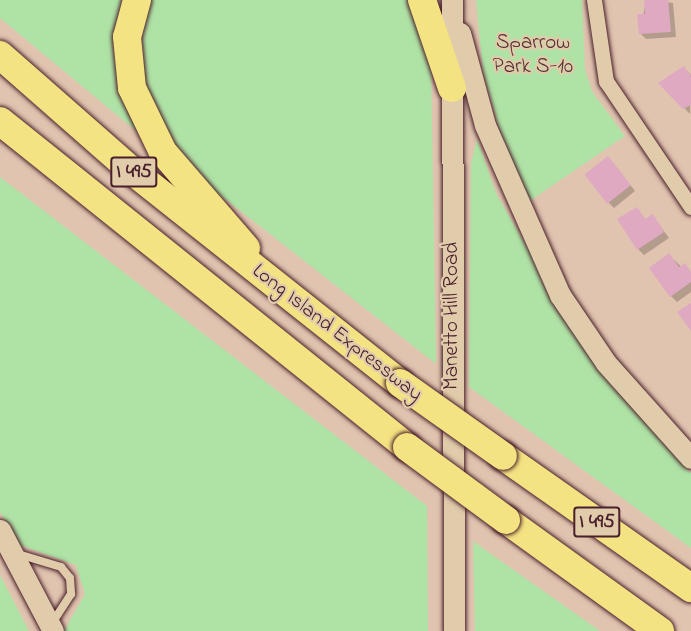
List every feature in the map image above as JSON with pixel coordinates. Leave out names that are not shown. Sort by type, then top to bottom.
[{"type":"highway","points":[[137,0],[127,37],[132,88],[163,152],[272,284]]},
{"type":"highway","points":[[422,0],[452,88]]},
{"type":"highway","name":"Long Island Expressway","points":[[0,55],[272,284],[400,383],[691,588]]},
{"type":"highway","name":"I 495","points":[[0,121],[406,447],[660,631]]},
{"type":"main road","name":"Manetto Hill Road","points":[[452,2],[453,631]]},
{"type":"main road","points":[[452,2],[485,125],[560,295],[606,363],[691,458]]},
{"type":"main road","points":[[0,530],[52,629]]},
{"type":"street","points":[[594,0],[606,81],[691,207]]},
{"type":"lane","points":[[10,550],[35,563],[61,567],[70,578],[71,594],[52,629]]},
{"type":"green space","points":[[0,0],[128,0],[141,135],[0,18]]},
{"type":"green space","points":[[150,0],[416,0],[431,62],[436,364],[215,191],[185,161],[151,106],[137,63]]},
{"type":"green space","name":"Sparrow Park S-10","points":[[476,0],[582,0],[585,70],[593,93],[625,136],[528,202],[505,149],[483,73]]},
{"type":"green space","points":[[477,139],[496,193],[594,364],[691,473],[691,548],[469,387],[471,164]]},
{"type":"green space","points":[[0,177],[427,506],[428,631],[64,631],[85,594],[76,565],[20,545],[0,512]]},
{"type":"green space","points":[[473,541],[498,559],[600,631],[475,631]]},
{"type":"green space","points":[[0,575],[29,631],[0,631]]},
{"type":"building","points":[[644,0],[668,0],[671,32],[639,34],[637,14],[645,14]]},
{"type":"building","points":[[684,66],[691,76],[691,105],[683,109],[658,83]]},
{"type":"building","points":[[608,156],[631,185],[607,204],[584,174]]},
{"type":"building","points":[[637,207],[645,219],[653,214],[664,232],[637,250],[617,219]]},
{"type":"building","points":[[669,253],[679,267],[685,263],[691,272],[691,282],[670,297],[649,268]]},
{"type":"building","points":[[691,303],[691,331],[677,312]]}]
